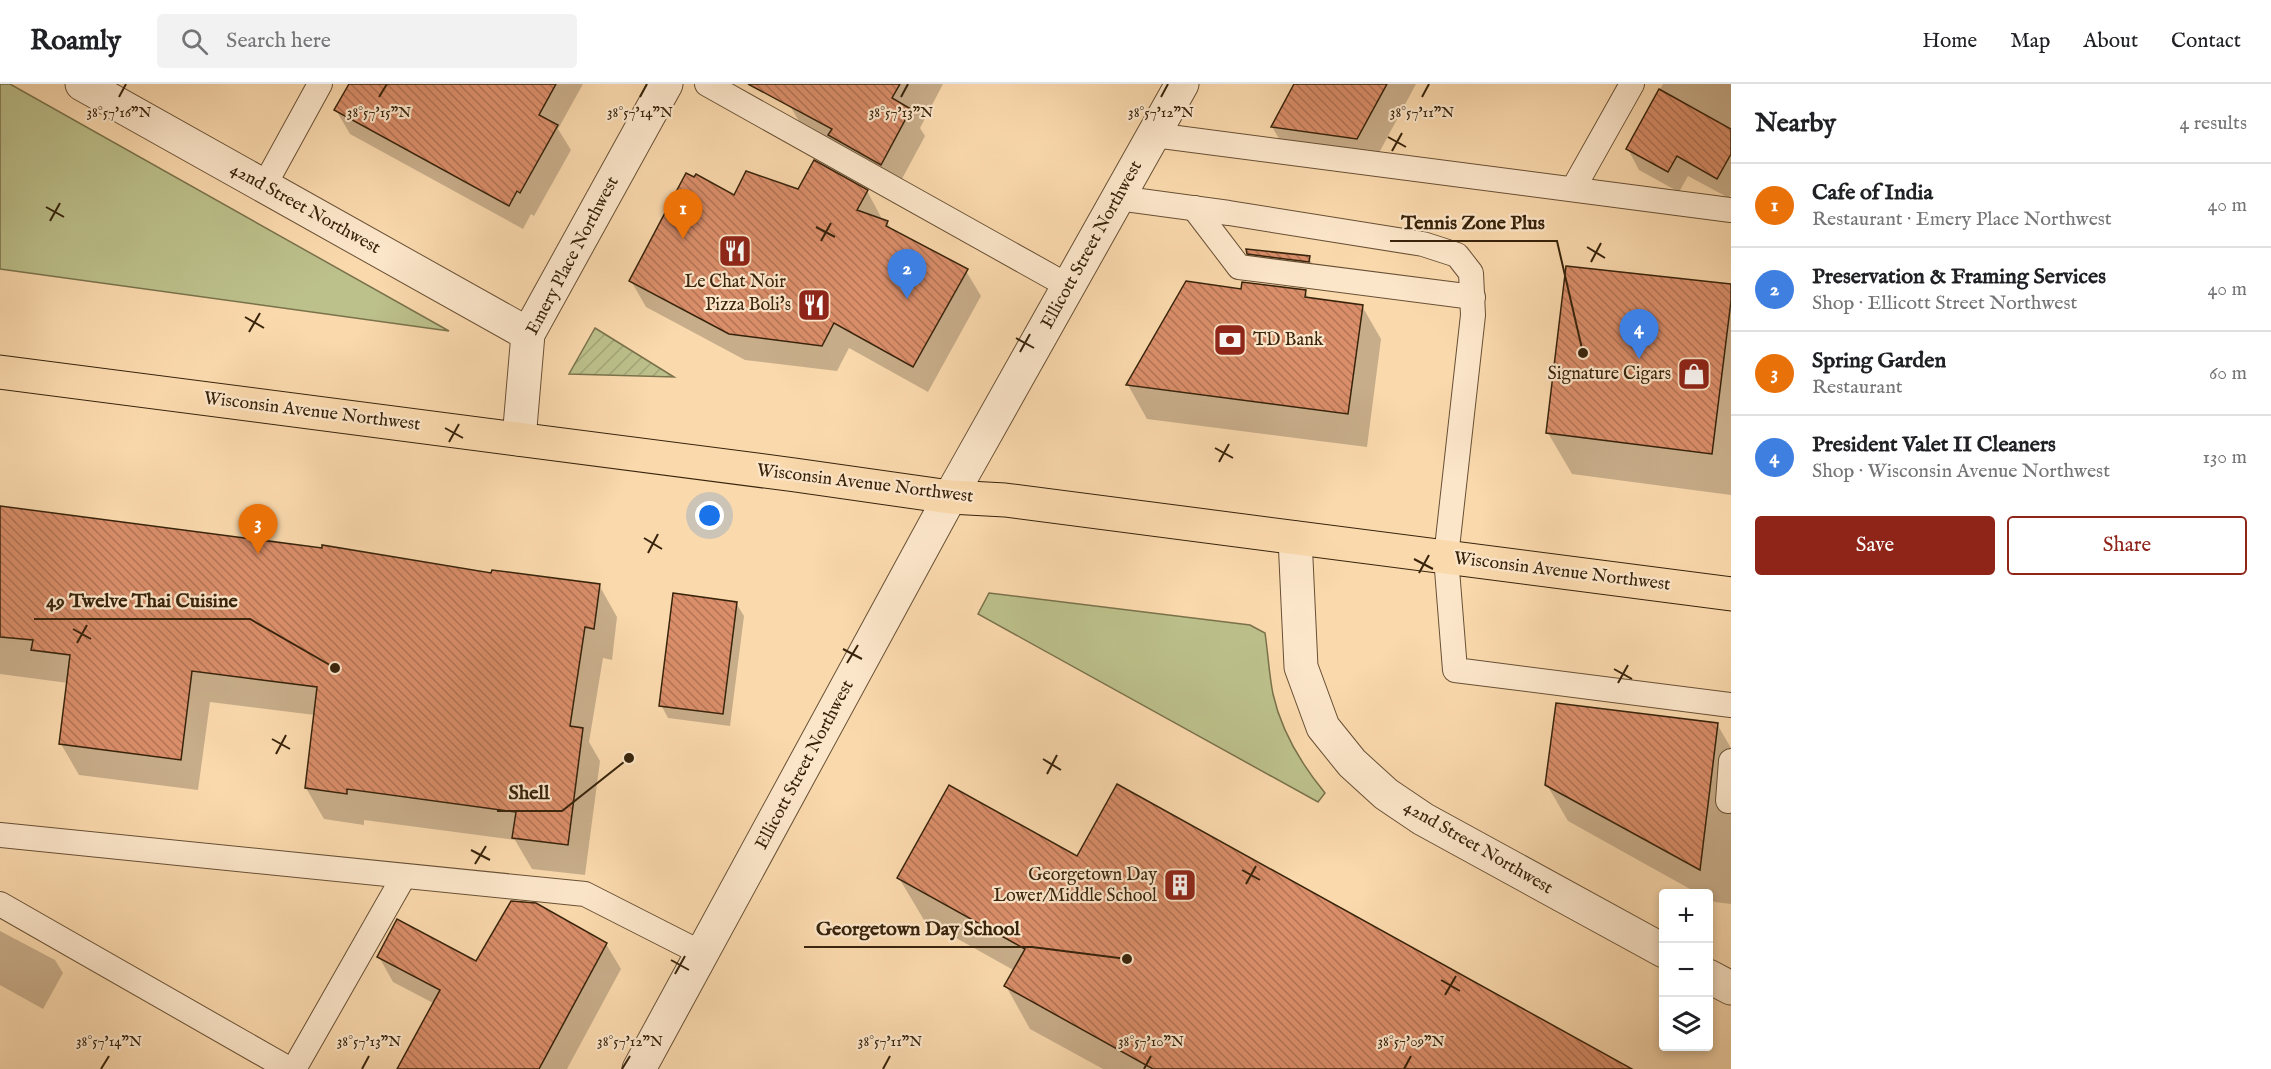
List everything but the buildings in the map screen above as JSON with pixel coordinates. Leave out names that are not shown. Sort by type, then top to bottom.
[{"type":"main road","name":"Wisconsin Avenue Northwest","points":[[0,372],[950,497],[1005,500],[1731,594]]},
{"type":"street","name":"42nd Street Northwest","points":[[82,84],[528,334]]},
{"type":"street","name":"Emery Place Northwest","points":[[519,439],[528,334],[666,84]]},
{"type":"street","name":"Ellicott Street Northwest","points":[[639,1069],[950,497],[1182,84]]},
{"type":"street","name":"42nd Street Northwest","points":[[1295,538],[1301,667],[1323,727],[1352,763],[1386,794],[1423,819],[1659,948]]},
{"type":"street","points":[[1713,979],[1731,988]]},
{"type":"lane","points":[[264,186],[321,84]]},
{"type":"lane","points":[[707,84],[1068,286]]},
{"type":"lane","points":[[1573,189],[1632,84]]},
{"type":"lane","points":[[1154,135],[1731,210]]},
{"type":"lane","points":[[1118,198],[1423,244],[1457,255],[1471,273],[1473,315],[1446,557],[1455,670],[1731,705]]},
{"type":"lane","points":[[1194,208],[1239,267],[1473,297]]},
{"type":"lane","points":[[1728,801],[1731,760]]},
{"type":"lane","points":[[0,835],[585,894],[702,954]]},
{"type":"lane","points":[[0,904],[291,1069],[404,876]]},
{"type":"green space","points":[[0,84],[10,84],[449,331],[0,269]]},
{"type":"green space","points":[[595,328],[674,377],[569,374]]},
{"type":"green space","points":[[989,593],[1250,625],[1265,633],[1270,679],[1281,721],[1308,771],[1325,793],[1318,802],[978,614]]},
{"type":"place","name":"Cafe of India","points":[[683,239]]},
{"type":"place","name":"Le Chat Noir","points":[[735,251]]},
{"type":"place","name":"Preservation & Framing Services","points":[[907,299]]},
{"type":"place","name":"Pizza Boli's","points":[[814,305]]},
{"type":"place","name":"TD Bank","points":[[1230,340]]},
{"type":"place","name":"Tennis Zone Plus","points":[[1583,353]]},
{"type":"place","name":"President Valet II Cleaners","points":[[1639,359]]},
{"type":"place","name":"Signature Cigars","points":[[1694,374]]},
{"type":"place","name":"Spring Garden","points":[[258,554]]},
{"type":"place","name":"49 Twelve Thai Cuisine","points":[[335,668]]},
{"type":"place","name":"Shell","points":[[629,758]]},
{"type":"place","name":"Georgetown Day Lower/Middle School","points":[[1180,885]]},
{"type":"place","name":"Georgetown Day School","points":[[1127,959]]}]
